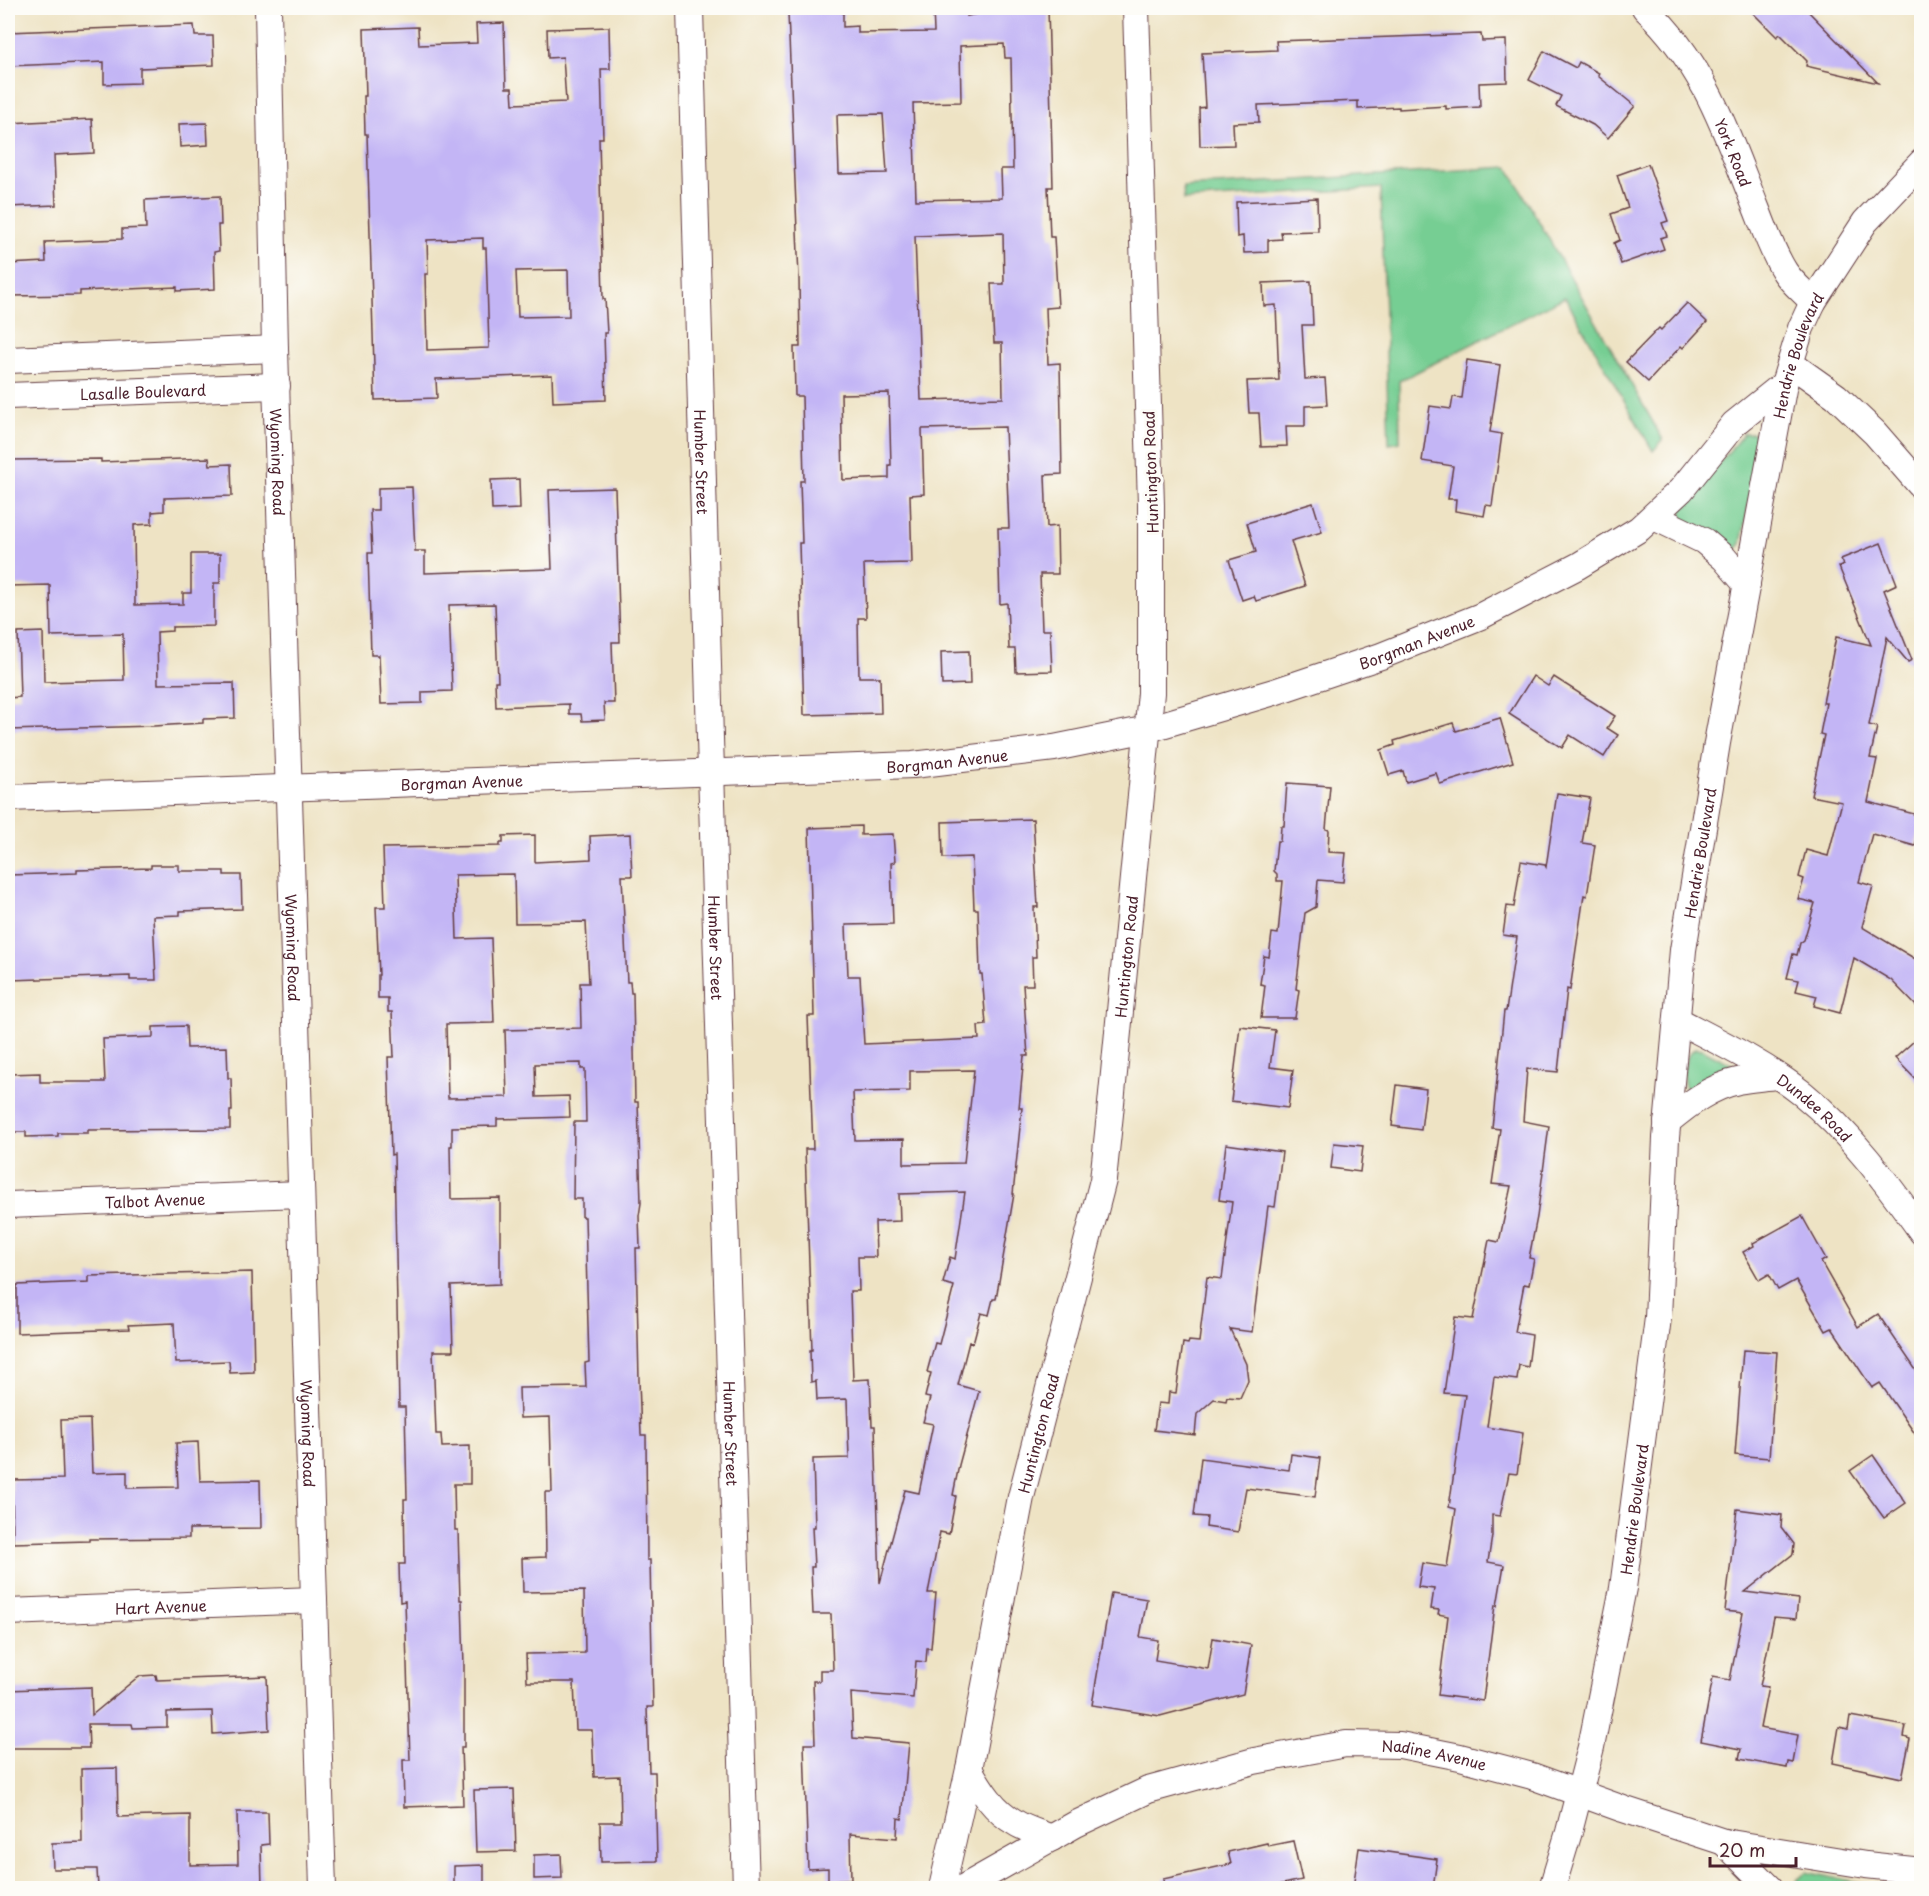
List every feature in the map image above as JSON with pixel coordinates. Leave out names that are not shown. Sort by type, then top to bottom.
[{"type":"street","name":"Wyoming Road","points":[[268,8],[275,349],[322,1888]]},
{"type":"street","name":"Humber Street","points":[[690,8],[746,1888]]},
{"type":"street","name":"Huntington Road","points":[[942,1888],[969,1769],[1020,1497],[1103,1180],[1151,693],[1151,505],[1136,8]]},
{"type":"street","name":"York Road","points":[[1645,8],[1664,26],[1699,73],[1726,130],[1785,272],[1812,302]]},
{"type":"street","name":"Hendrie Boulevard","points":[[1551,1888],[1591,1747],[1623,1588],[1658,1318],[1667,1122],[1683,950],[1717,743],[1787,374],[1801,328],[1812,302],[1865,222],[1922,162]]},
{"type":"street","points":[[8,360],[275,349]]},
{"type":"street","points":[[1787,374],[1836,396],[1875,433],[1922,487]]},
{"type":"street","name":"Borgman Avenue","points":[[8,798],[913,765],[1054,748],[1148,729],[1274,692],[1382,656],[1481,616],[1578,566],[1640,529],[1654,517],[1680,490],[1734,424],[1787,374]]},
{"type":"street","name":"Lasalle Boulevard","points":[[8,396],[277,386]]},
{"type":"street","points":[[1654,517],[1704,541],[1724,558],[1747,585]]},
{"type":"street","name":"Dundee Road","points":[[1677,1020],[1743,1055],[1803,1094],[1840,1129],[1883,1178],[1922,1232]]},
{"type":"street","points":[[1667,1122],[1696,1098],[1721,1086],[1738,1080],[1776,1076]]},
{"type":"street","name":"Talbot Avenue","points":[[8,1205],[301,1194]]},
{"type":"street","name":"Hart Avenue","points":[[8,1612],[314,1600]]},
{"type":"street","name":"Nadine Avenue","points":[[963,1888],[1052,1838],[1148,1790],[1254,1761],[1346,1744],[1400,1745],[1460,1757],[1532,1776],[1724,1842],[1866,1865],[1922,1871]]},
{"type":"street","points":[[969,1769],[983,1794],[993,1804],[1016,1823],[1052,1838]]},
{"type":"street","points":[[1724,1842],[1770,1888]]},
{"type":"green space","points":[[1508,167],[1663,440],[1653,451],[1565,297],[1399,381],[1400,442],[1389,444],[1381,188],[1184,200],[1183,187]]},
{"type":"green space","points":[[1744,433],[1758,435],[1760,447],[1741,544],[1736,549],[1729,550],[1683,520],[1682,513],[1686,504]]},
{"type":"green space","points":[[1696,1048],[1733,1065],[1735,1069],[1692,1088],[1685,1088],[1684,1066],[1688,1055]]},
{"type":"green space","points":[[1806,1872],[1870,1885],[1921,1888],[1795,1888],[1797,1878]]},
{"type":"building","points":[[933,8],[966,8],[967,16],[1003,9],[1048,8],[1053,187],[1048,187],[1050,237],[1054,237],[1058,307],[1046,308],[1048,364],[1060,363],[1062,474],[1045,475],[1047,527],[1057,526],[1058,574],[1040,574],[1042,630],[1050,630],[1052,671],[1016,672],[1015,649],[1009,649],[1007,603],[1000,604],[998,528],[1009,528],[1005,427],[922,429],[924,494],[910,495],[912,563],[864,564],[866,618],[858,618],[859,677],[880,677],[881,713],[804,715],[799,543],[802,543],[800,481],[804,481],[802,396],[795,396],[794,347],[800,347],[799,278],[788,13],[843,11],[843,27],[858,26],[858,33],[934,32]],"holes":[[[1004,44],[1005,58],[1011,58],[1013,169],[1001,169],[1002,198],[916,200],[913,103],[961,102],[960,46]],[[883,114],[887,173],[839,174],[837,115]],[[1003,233],[1004,284],[991,284],[994,343],[1002,343],[1003,398],[921,400],[915,236]],[[889,393],[891,465],[889,465],[889,478],[843,480],[841,394]]]},
{"type":"building","points":[[1748,8],[1805,8],[1878,83],[1806,66],[1807,61],[1780,34],[1777,37]]},
{"type":"building","points":[[504,23],[506,88],[512,88],[513,104],[566,102],[563,57],[548,58],[547,29],[609,27],[610,69],[601,69],[603,138],[599,138],[603,299],[605,299],[607,333],[604,333],[606,400],[553,402],[552,375],[436,379],[437,398],[375,400],[367,134],[365,134],[364,29],[418,27],[419,45],[477,43],[476,24]],"holes":[[[483,238],[483,248],[486,248],[489,348],[427,350],[425,274],[428,274],[427,240]],[[568,270],[569,316],[518,317],[516,271]]]},
{"type":"building","points":[[194,25],[195,36],[213,36],[214,65],[140,68],[140,83],[104,84],[104,62],[8,66],[8,32]]},
{"type":"building","points":[[1481,34],[1482,41],[1506,40],[1507,82],[1479,83],[1480,107],[1358,109],[1358,101],[1258,105],[1259,122],[1233,123],[1234,145],[1200,146],[1199,108],[1205,107],[1202,53],[1277,50],[1276,41]]},
{"type":"building","points":[[1544,51],[1576,68],[1579,62],[1599,73],[1598,76],[1635,106],[1608,138],[1593,125],[1556,106],[1561,96],[1529,80]]},
{"type":"building","points":[[92,119],[94,153],[54,155],[56,205],[8,207],[8,123]]},
{"type":"building","points":[[207,123],[208,145],[180,147],[179,124]]},
{"type":"building","points":[[1648,164],[1668,221],[1662,223],[1667,236],[1660,238],[1664,249],[1621,264],[1614,243],[1620,240],[1611,214],[1628,208],[1617,175]]},
{"type":"building","points":[[220,196],[219,251],[214,252],[215,289],[177,291],[177,287],[80,291],[80,295],[8,296],[8,264],[46,262],[45,242],[122,239],[122,229],[146,228],[145,200]]},
{"type":"building","points":[[1317,198],[1318,231],[1281,232],[1282,239],[1268,240],[1268,252],[1244,253],[1243,236],[1237,237],[1236,202]]},
{"type":"building","points":[[1311,281],[1313,325],[1302,325],[1305,379],[1325,378],[1327,405],[1305,406],[1305,426],[1286,426],[1287,446],[1261,447],[1259,413],[1249,413],[1247,381],[1279,380],[1276,305],[1264,306],[1263,283]]},
{"type":"building","points":[[1687,303],[1707,322],[1648,382],[1626,362]]},
{"type":"building","points":[[1467,360],[1500,365],[1490,432],[1502,434],[1492,506],[1486,505],[1484,516],[1455,511],[1456,499],[1448,499],[1453,466],[1422,461],[1430,406],[1451,409],[1453,397],[1462,398]]},
{"type":"building","points":[[209,458],[210,465],[231,464],[232,496],[164,498],[164,511],[152,512],[152,524],[134,525],[135,605],[183,604],[183,593],[191,593],[191,554],[220,554],[220,583],[214,583],[214,626],[172,627],[172,631],[157,632],[158,684],[234,683],[235,718],[203,719],[203,723],[154,726],[8,730],[8,698],[20,697],[18,633],[43,632],[44,682],[124,680],[123,634],[51,636],[50,585],[8,586],[8,460],[101,459],[101,462]]},
{"type":"building","points":[[519,479],[520,509],[492,510],[491,480]]},
{"type":"building","points":[[412,487],[415,551],[425,551],[425,573],[552,569],[549,490],[615,488],[620,642],[612,642],[614,703],[604,703],[605,720],[582,721],[581,714],[569,714],[569,704],[496,707],[495,681],[498,681],[495,604],[449,605],[452,691],[422,692],[422,703],[381,704],[379,655],[371,655],[368,553],[372,553],[370,510],[378,510],[378,488]]},
{"type":"building","points":[[1313,503],[1322,532],[1291,541],[1305,586],[1256,601],[1254,596],[1242,600],[1229,560],[1256,552],[1247,523]]},
{"type":"building","points":[[1881,543],[1897,584],[1884,590],[1912,660],[1908,662],[1887,637],[1869,725],[1877,727],[1870,758],[1877,759],[1868,802],[1922,816],[1922,823],[1915,846],[1872,834],[1859,882],[1873,886],[1862,927],[1922,963],[1922,1012],[1891,980],[1854,958],[1840,1013],[1814,1006],[1817,996],[1796,991],[1799,980],[1787,978],[1793,954],[1797,955],[1800,943],[1804,940],[1815,903],[1798,899],[1804,879],[1799,877],[1806,850],[1828,856],[1842,802],[1811,796],[1824,735],[1820,734],[1826,703],[1823,703],[1836,637],[1871,645],[1839,567],[1844,565],[1841,559]]},
{"type":"building","points":[[969,651],[970,684],[942,685],[941,652]]},
{"type":"building","points":[[1533,676],[1548,686],[1554,677],[1615,716],[1607,728],[1618,735],[1604,757],[1570,735],[1562,748],[1509,714]]},
{"type":"building","points":[[1500,718],[1513,762],[1440,784],[1436,773],[1406,782],[1403,771],[1389,775],[1381,750],[1395,745],[1394,741],[1453,723],[1456,731]]},
{"type":"building","points":[[1287,783],[1330,786],[1326,829],[1329,830],[1328,852],[1346,853],[1343,882],[1318,880],[1316,907],[1305,913],[1295,1018],[1261,1018],[1265,985],[1260,984],[1264,956],[1269,957],[1272,933],[1278,934],[1283,881],[1277,881],[1277,874],[1274,871],[1277,841],[1280,841],[1281,826],[1284,826]]},
{"type":"building","points":[[1557,793],[1590,798],[1582,843],[1595,845],[1587,896],[1584,895],[1570,990],[1567,989],[1558,1072],[1527,1069],[1523,1121],[1549,1126],[1529,1258],[1534,1259],[1529,1285],[1524,1284],[1515,1332],[1532,1335],[1528,1367],[1519,1365],[1517,1380],[1494,1377],[1487,1427],[1523,1433],[1517,1474],[1509,1473],[1500,1516],[1492,1515],[1488,1562],[1504,1565],[1497,1606],[1495,1605],[1483,1701],[1438,1695],[1448,1616],[1438,1614],[1439,1610],[1431,1609],[1434,1589],[1418,1587],[1422,1563],[1447,1567],[1456,1509],[1449,1507],[1465,1395],[1444,1393],[1455,1317],[1473,1319],[1489,1240],[1499,1242],[1511,1186],[1492,1184],[1500,1129],[1492,1128],[1504,1011],[1506,1011],[1517,937],[1503,935],[1507,906],[1514,907],[1521,861],[1546,867]]},
{"type":"building","points":[[1033,819],[1038,907],[1034,907],[1036,957],[1032,957],[1033,985],[1023,985],[1028,1056],[1024,1056],[1014,1194],[996,1299],[993,1299],[989,1315],[981,1313],[973,1343],[969,1342],[958,1385],[979,1391],[959,1465],[949,1534],[940,1532],[928,1593],[936,1593],[931,1648],[927,1648],[926,1662],[916,1661],[913,1698],[851,1693],[853,1738],[909,1743],[902,1819],[898,1818],[897,1838],[850,1834],[851,1879],[828,1880],[828,1868],[808,1869],[804,1744],[815,1744],[813,1681],[820,1681],[820,1670],[833,1670],[831,1614],[813,1614],[811,1567],[814,1567],[812,1527],[815,1527],[813,1459],[849,1458],[847,1399],[817,1400],[816,1381],[811,1382],[810,1350],[812,1350],[805,1149],[813,1149],[808,1016],[814,1016],[809,828],[861,826],[861,835],[893,834],[895,862],[891,863],[893,924],[846,925],[848,976],[860,976],[864,1044],[979,1039],[978,1026],[986,1025],[982,974],[980,974],[978,909],[974,909],[972,857],[943,858],[942,822]],"holes":[[[974,1070],[964,1163],[904,1164],[904,1139],[855,1140],[853,1092],[910,1091],[910,1071]],[[965,1192],[955,1259],[950,1257],[943,1283],[954,1286],[939,1344],[935,1343],[927,1372],[931,1373],[925,1397],[930,1398],[923,1422],[933,1424],[919,1493],[905,1490],[880,1583],[875,1426],[872,1426],[870,1379],[853,1380],[850,1291],[859,1291],[858,1257],[876,1257],[875,1222],[900,1221],[899,1194]]]},
{"type":"building","points":[[630,834],[632,876],[622,876],[627,982],[630,982],[631,993],[633,993],[635,1102],[638,1102],[641,1203],[640,1248],[636,1248],[639,1380],[641,1435],[646,1435],[647,1560],[650,1560],[653,1707],[647,1707],[649,1772],[655,1772],[657,1861],[601,1862],[600,1822],[621,1822],[620,1776],[594,1777],[592,1730],[576,1730],[574,1682],[527,1682],[526,1654],[585,1653],[584,1591],[523,1592],[522,1558],[546,1557],[545,1492],[552,1492],[550,1417],[520,1418],[519,1388],[586,1387],[585,1363],[589,1362],[585,1217],[582,1217],[582,1199],[573,1199],[574,1122],[586,1122],[585,1069],[581,1069],[581,1063],[535,1064],[536,1097],[569,1096],[570,1117],[497,1119],[497,1126],[452,1127],[451,1199],[500,1198],[500,1284],[451,1286],[453,1351],[433,1351],[436,1434],[441,1434],[442,1447],[470,1446],[470,1484],[454,1484],[464,1666],[464,1747],[461,1747],[463,1805],[404,1807],[403,1760],[410,1760],[405,1601],[400,1602],[399,1564],[405,1564],[404,1499],[407,1499],[405,1407],[399,1407],[394,1154],[391,1155],[388,1057],[394,1057],[392,1012],[388,1012],[388,998],[378,998],[376,907],[385,907],[383,848],[500,846],[500,843],[503,843],[503,836],[535,835],[535,862],[591,859],[590,836]],"holes":[[[514,874],[515,923],[586,922],[589,983],[580,983],[581,1028],[505,1030],[507,1097],[448,1098],[446,1024],[494,1023],[491,938],[457,939],[455,875]]]},
{"type":"building","points":[[151,865],[179,865],[179,871],[224,871],[224,875],[241,875],[242,909],[180,911],[180,915],[153,916],[156,980],[130,980],[130,976],[10,980],[8,875],[151,868]]},
{"type":"building","points":[[186,1026],[187,1048],[227,1047],[228,1078],[231,1078],[230,1129],[88,1130],[88,1133],[58,1133],[58,1136],[26,1137],[26,1132],[10,1132],[9,1074],[40,1073],[40,1082],[105,1082],[103,1039],[153,1037],[153,1027]]},
{"type":"building","points":[[1240,1026],[1275,1030],[1270,1067],[1293,1070],[1288,1108],[1231,1101]]},
{"type":"building","points":[[1922,1034],[1922,1086],[1895,1058]]},
{"type":"building","points":[[1397,1085],[1426,1089],[1421,1130],[1392,1126]]},
{"type":"building","points":[[1334,1143],[1363,1146],[1360,1172],[1331,1168]]},
{"type":"building","points":[[1226,1144],[1282,1152],[1275,1207],[1268,1206],[1252,1332],[1230,1329],[1246,1364],[1248,1380],[1240,1398],[1227,1397],[1226,1401],[1214,1399],[1197,1414],[1195,1435],[1154,1430],[1158,1403],[1168,1404],[1169,1392],[1176,1393],[1183,1343],[1199,1342],[1207,1277],[1222,1279],[1232,1202],[1219,1200]]},
{"type":"building","points":[[1802,1216],[1826,1259],[1821,1262],[1858,1327],[1878,1314],[1922,1379],[1922,1444],[1880,1383],[1872,1388],[1832,1328],[1826,1331],[1796,1280],[1778,1290],[1769,1274],[1759,1280],[1743,1252],[1754,1246],[1753,1243]]},
{"type":"building","points":[[252,1272],[254,1372],[230,1373],[229,1361],[176,1363],[174,1323],[128,1325],[129,1329],[17,1333],[17,1285],[89,1282],[89,1276]]},
{"type":"building","points":[[1743,1350],[1777,1352],[1769,1458],[1735,1455]]},
{"type":"building","points":[[90,1419],[92,1473],[127,1472],[127,1488],[178,1487],[176,1443],[198,1442],[200,1481],[260,1480],[261,1528],[189,1529],[189,1538],[89,1539],[89,1541],[13,1543],[12,1480],[63,1479],[61,1420]]},
{"type":"building","points":[[1291,1454],[1320,1458],[1315,1497],[1246,1488],[1238,1532],[1206,1527],[1207,1517],[1194,1516],[1201,1458],[1289,1470]]},
{"type":"building","points":[[1873,1455],[1906,1503],[1884,1518],[1850,1471]]},
{"type":"building","points":[[1737,1509],[1782,1515],[1781,1527],[1794,1544],[1793,1554],[1745,1592],[1798,1599],[1796,1619],[1774,1617],[1760,1686],[1768,1687],[1760,1728],[1798,1735],[1793,1763],[1788,1762],[1787,1768],[1739,1759],[1741,1749],[1701,1741],[1713,1677],[1730,1680],[1743,1613],[1725,1611]]},
{"type":"building","points":[[1111,1593],[1147,1599],[1140,1637],[1158,1640],[1155,1660],[1208,1669],[1213,1638],[1251,1645],[1243,1694],[1160,1716],[1092,1705]]},
{"type":"building","points":[[156,1675],[157,1680],[267,1676],[269,1730],[213,1734],[212,1711],[167,1712],[167,1727],[133,1728],[132,1724],[88,1724],[89,1748],[8,1748],[8,1690],[91,1687],[92,1715],[139,1676]]},
{"type":"building","points":[[1850,1716],[1906,1726],[1904,1737],[1910,1739],[1902,1778],[1833,1763],[1839,1727],[1848,1729]]},
{"type":"building","points":[[117,1768],[118,1817],[190,1815],[190,1865],[238,1864],[237,1812],[268,1812],[269,1844],[261,1845],[262,1888],[98,1888],[97,1869],[53,1869],[52,1843],[82,1842],[81,1769]]},
{"type":"building","points":[[514,1789],[516,1851],[476,1852],[474,1790]]},
{"type":"building","points":[[1293,1841],[1302,1880],[1264,1888],[1164,1888],[1163,1879],[1231,1864],[1228,1852],[1267,1843],[1268,1846]]},
{"type":"building","points":[[1359,1848],[1437,1859],[1433,1888],[1353,1888]]},
{"type":"building","points":[[561,1854],[562,1878],[534,1879],[534,1855]]},
{"type":"building","points":[[484,1865],[484,1888],[454,1888],[454,1866]]}]
